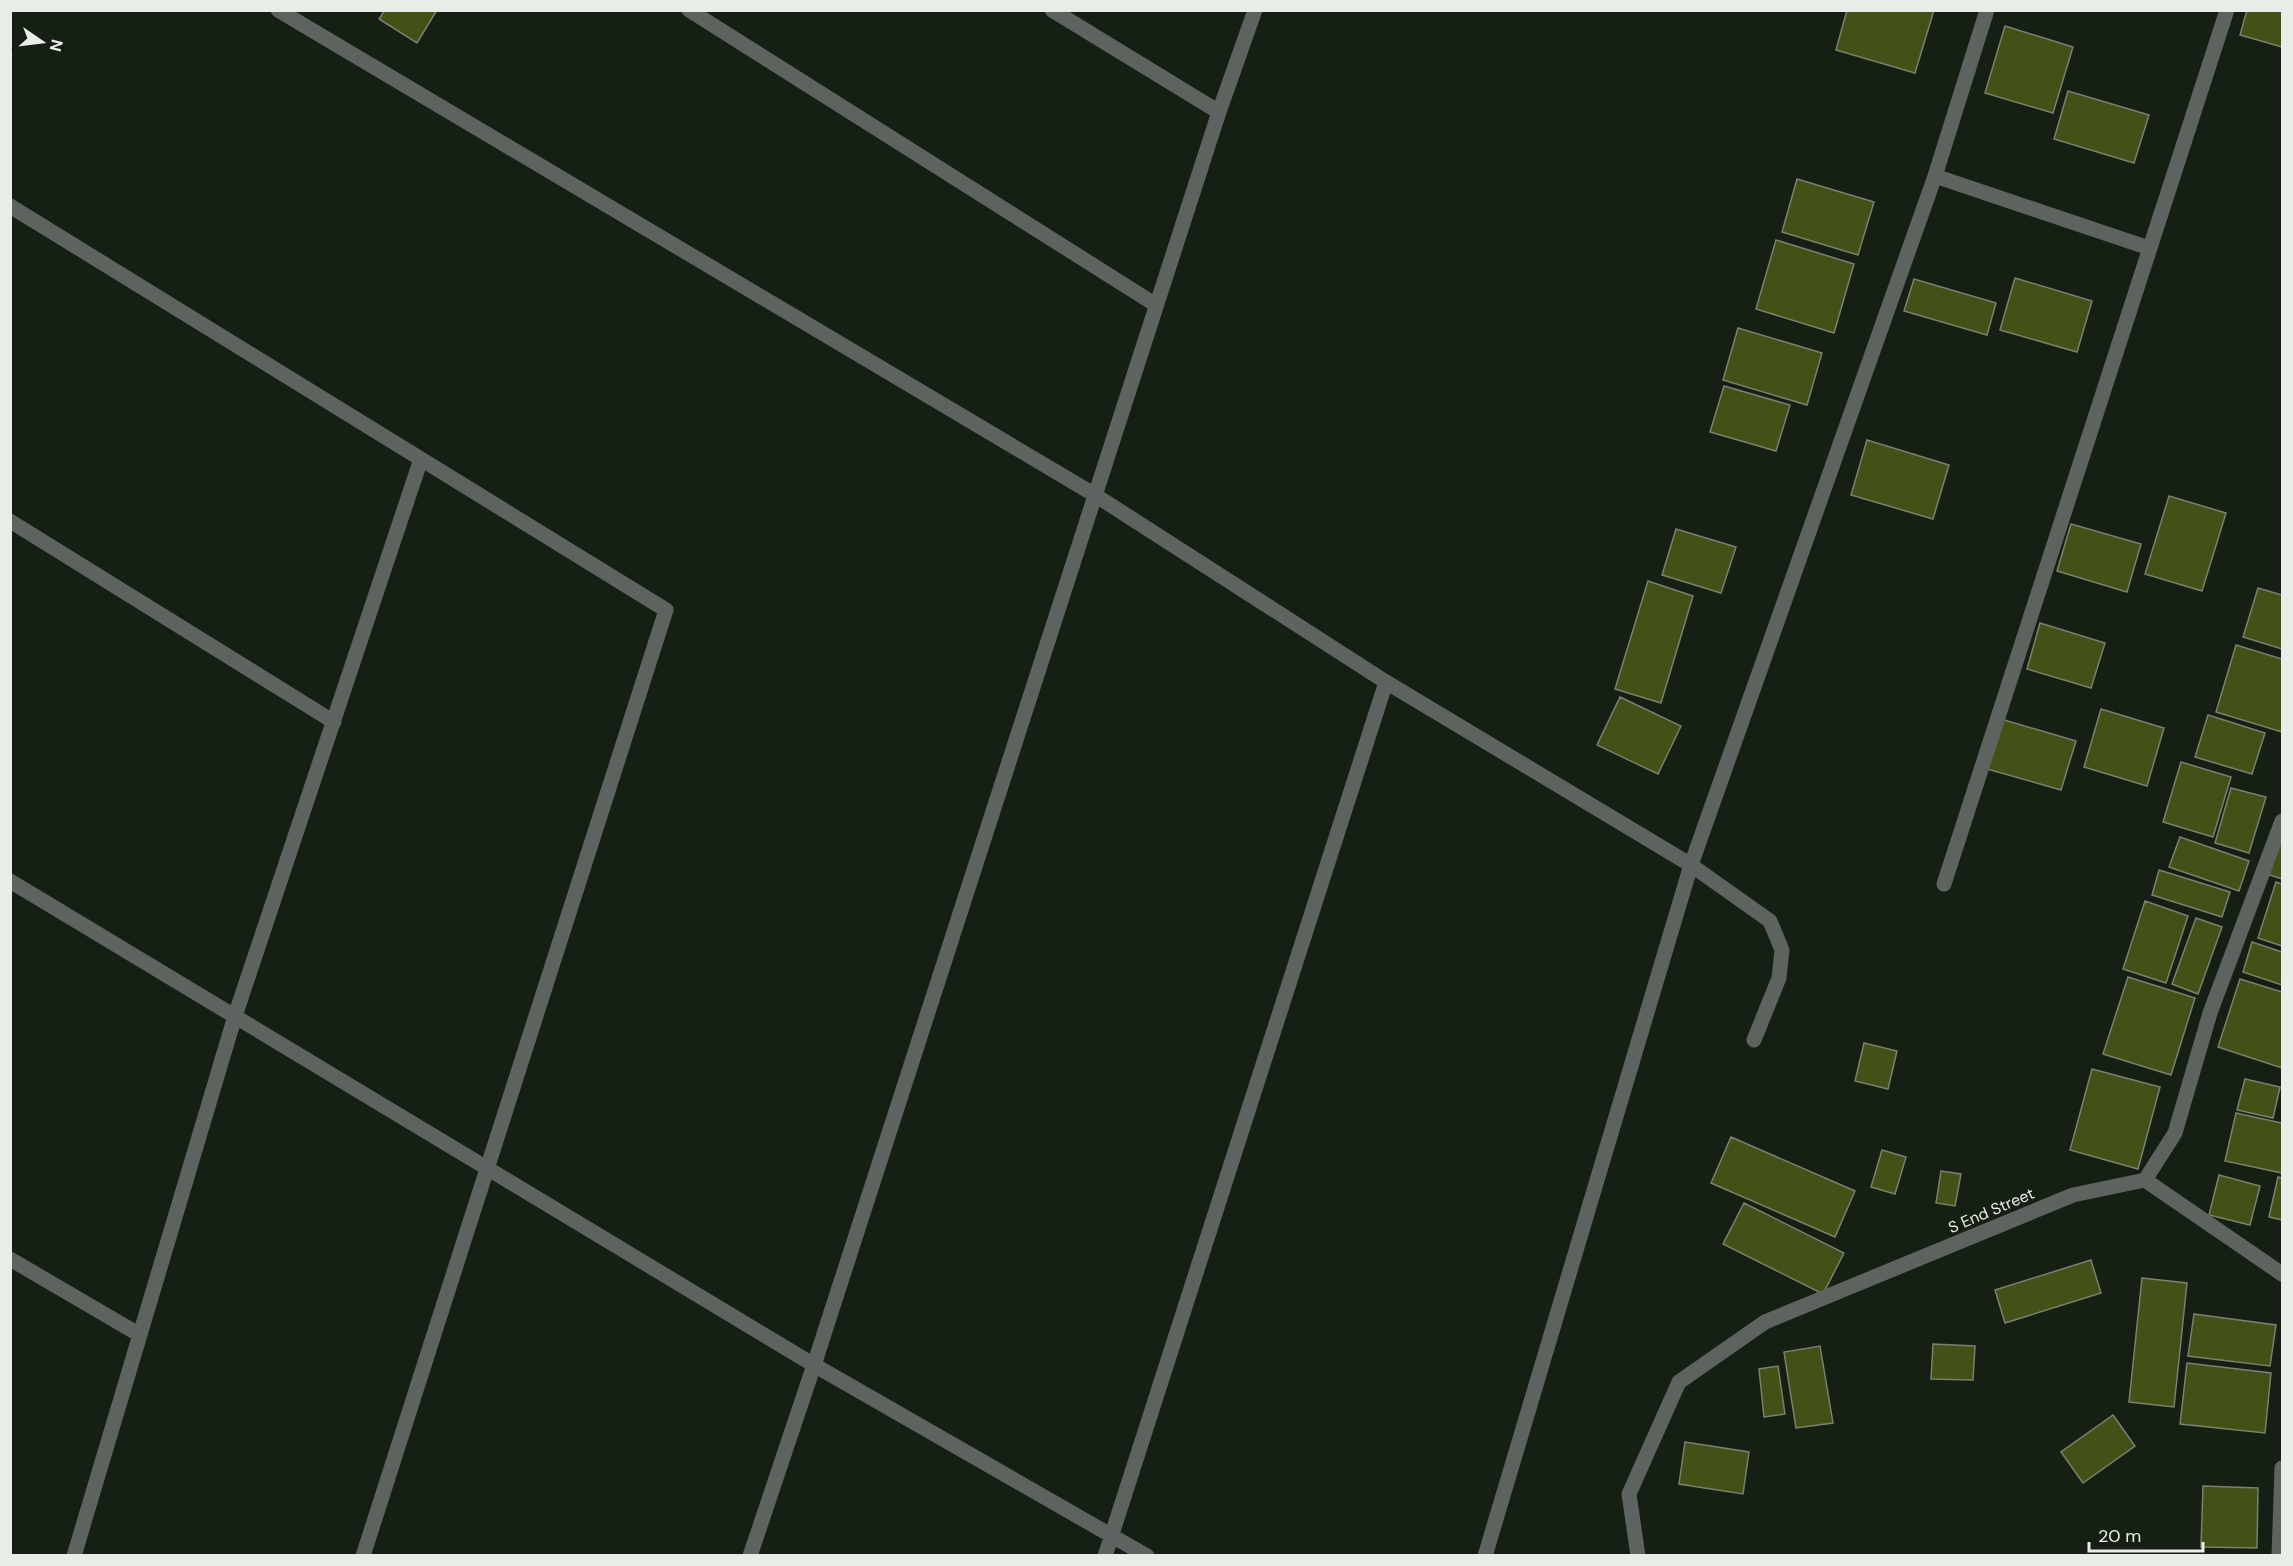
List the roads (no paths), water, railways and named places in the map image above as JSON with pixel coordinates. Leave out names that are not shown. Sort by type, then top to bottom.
[{"type":"street","points":[[278,10],[1095,495],[1386,682],[1691,865],[1770,921],[1782,950],[1779,978],[1754,1040]]},
{"type":"street","points":[[689,10],[1156,305]]},
{"type":"street","points":[[1052,10],[1219,112]]},
{"type":"street","points":[[750,1556],[814,1365],[1219,112],[1255,10]]},
{"type":"street","points":[[1485,1556],[1691,865],[1935,176],[1987,10]]},
{"type":"street","points":[[1944,884],[2227,10]]},
{"type":"street","points":[[1935,176],[2150,248]]},
{"type":"street","points":[[10,206],[666,610],[363,1556]]},
{"type":"street","points":[[75,1556],[235,1016],[421,459]]},
{"type":"street","points":[[10,521],[333,722]]},
{"type":"street","points":[[1105,1556],[1386,682]]},
{"type":"street","points":[[2283,821],[2210,1013],[2175,1133],[2145,1180],[2283,1274]]},
{"type":"street","points":[[10,880],[814,1365],[1147,1556]]},
{"type":"street","name":"S End Street","points":[[1638,1556],[1629,1494],[1679,1382],[1765,1323],[2073,1195],[2145,1180]]},
{"type":"street","points":[[10,1259],[140,1335]]},
{"type":"street","points":[[2279,1556],[2283,1468]]}]
